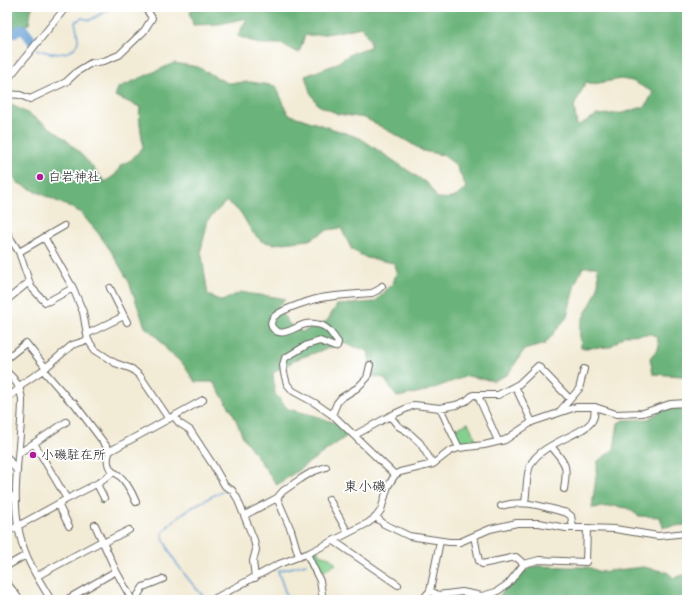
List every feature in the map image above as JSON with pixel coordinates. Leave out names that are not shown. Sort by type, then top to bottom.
[{"type":"street","points":[[7,80],[66,7]]},
{"type":"street","points":[[7,94],[20,95],[30,99],[66,82],[78,70],[91,63],[104,61],[119,55],[144,31],[152,18],[145,7]]},
{"type":"street","points":[[19,252],[64,226]]},
{"type":"street","points":[[7,233],[19,252],[31,288],[45,302],[73,288]]},
{"type":"street","points":[[44,238],[73,288],[83,312],[88,337],[95,350],[115,363],[132,370],[140,376],[171,417],[190,430],[225,486],[232,490],[245,516],[256,550],[253,561],[255,578]]},
{"type":"street","points":[[7,300],[29,282]]},
{"type":"street","points":[[382,286],[372,293],[325,297],[306,302],[275,316],[272,320],[272,326],[276,331],[281,332],[289,332],[305,324],[314,324],[326,327],[338,342],[337,346],[335,347],[320,340],[307,345],[286,358],[283,365],[287,384],[293,391],[315,403],[332,415],[355,435],[395,475]]},
{"type":"street","points":[[7,398],[72,345],[126,319],[110,288]]},
{"type":"street","points":[[7,358],[26,343],[44,369],[74,404],[110,451]]},
{"type":"street","points":[[332,415],[341,398],[357,388],[367,378],[370,365]]},
{"type":"street","points":[[355,435],[414,405],[440,408],[456,405],[466,401],[473,395],[498,395],[515,386],[538,366],[570,399]]},
{"type":"street","points":[[558,413],[579,389],[584,369]]},
{"type":"street","points":[[7,372],[20,387],[22,399],[16,500],[18,525],[26,555],[51,600]]},
{"type":"street","points":[[515,386],[532,422]]},
{"type":"street","points":[[478,396],[498,441]]},
{"type":"street","points":[[136,502],[119,474],[113,472],[111,469],[107,460],[110,451],[203,400]]},
{"type":"street","points":[[212,600],[279,564],[307,554],[363,526],[376,517],[381,510],[388,486],[395,475],[400,472],[433,464],[450,452],[459,448],[484,445],[510,437],[532,422],[576,406],[595,407],[616,414],[643,413],[670,404],[687,402]]},
{"type":"street","points":[[525,502],[530,467],[538,454],[586,427],[593,420],[595,407]]},
{"type":"street","points":[[440,408],[459,448]]},
{"type":"street","points":[[390,416],[398,426],[408,432],[420,443],[433,464]]},
{"type":"street","points":[[19,453],[66,422]]},
{"type":"street","points":[[34,443],[67,498]]},
{"type":"street","points":[[551,446],[566,466],[567,473],[564,489]]},
{"type":"street","points":[[7,457],[17,471]]},
{"type":"street","points":[[245,516],[277,498],[283,491],[302,478],[312,472],[326,467]]},
{"type":"street","points":[[7,532],[67,498],[97,484],[113,472]]},
{"type":"street","points":[[97,484],[104,498]]},
{"type":"street","points":[[7,490],[11,497],[16,500]]},
{"type":"street","points":[[277,498],[291,530],[299,557]]},
{"type":"street","points":[[330,499],[348,533]]},
{"type":"street","points":[[501,506],[514,502],[525,502],[567,513],[571,516],[573,527]]},
{"type":"street","points":[[58,504],[69,526]]},
{"type":"street","points":[[376,517],[384,524],[409,536],[460,542],[490,529],[518,523],[533,523],[566,528],[615,529],[658,536],[687,533]]},
{"type":"street","points":[[95,525],[116,571],[133,600],[149,582],[163,579]]},
{"type":"street","points":[[430,592],[438,595],[462,592],[482,596],[496,592],[508,584],[524,564],[539,560],[586,562],[587,528]]},
{"type":"street","points":[[37,576],[102,542],[128,532]]},
{"type":"street","points":[[474,536],[479,561],[481,563],[516,557],[524,564]]},
{"type":"street","points":[[422,600],[430,592],[440,540]]},
{"type":"street","points":[[334,541],[398,585]]},
{"type":"street","points":[[307,554],[320,581],[323,600]]},
{"type":"street","points":[[7,566],[26,555]]},
{"type":"street","points":[[66,600],[116,571]]},
{"type":"street","points":[[7,584],[16,598]]},
{"type":"green space","points":[[7,7],[33,7],[31,10],[29,24],[7,29]]},
{"type":"green space","points":[[193,7],[687,7],[687,376],[653,374],[650,358],[659,347],[657,337],[651,334],[625,335],[610,347],[581,348],[580,326],[597,291],[598,284],[597,267],[583,267],[575,284],[567,317],[545,344],[524,350],[508,374],[494,381],[467,376],[426,391],[397,397],[384,378],[372,376],[368,351],[343,343],[297,359],[273,373],[275,394],[288,409],[316,416],[338,424],[347,436],[277,485],[243,437],[233,413],[213,382],[195,382],[183,364],[168,351],[157,337],[145,327],[129,282],[111,251],[98,233],[80,212],[18,183],[7,168],[7,103],[37,119],[65,139],[81,154],[105,182],[116,174],[121,165],[131,160],[143,147],[140,107],[115,96],[118,88],[174,63],[198,67],[227,83],[251,82],[276,86],[288,114],[360,138],[428,184],[437,198],[454,197],[466,187],[456,165],[443,155],[423,151],[365,118],[338,114],[318,105],[310,92],[305,76],[334,65],[354,52],[370,47],[370,40],[361,27],[326,34],[305,35],[299,53],[282,44],[259,44],[238,36],[247,18],[219,24],[193,25],[190,13]],"holes":[[[621,79],[632,81],[653,92],[646,106],[623,113],[597,115],[577,126],[574,106],[586,82],[593,84]],[[227,201],[241,213],[252,232],[261,241],[274,244],[309,240],[327,230],[341,228],[352,250],[367,258],[394,263],[397,271],[393,283],[375,302],[337,305],[327,321],[302,332],[289,324],[278,307],[285,299],[241,292],[222,301],[208,295],[201,250],[208,220]]]},
{"type":"green space","points":[[687,405],[687,525],[663,527],[660,517],[639,516],[627,508],[615,506],[592,508],[598,461],[614,449],[618,423],[623,420],[648,419],[665,408]]},
{"type":"green space","points":[[468,423],[478,443],[465,443],[460,441],[456,435],[454,430]]},
{"type":"green space","points":[[317,549],[319,554],[329,557],[336,564],[319,574],[309,553]]},
{"type":"green space","points":[[536,566],[588,567],[600,572],[643,567],[667,572],[674,578],[687,574],[687,600],[496,600],[519,576]]},
{"type":"waterway","points":[[37,49],[59,54],[69,51],[74,48],[78,42],[75,22],[82,18],[90,20],[113,7]]},
{"type":"waterway","points":[[114,7],[118,7]]},
{"type":"waterway","points":[[7,35],[23,29],[33,42]]},
{"type":"waterway","points":[[205,598],[192,584],[174,560],[162,534],[168,526],[183,513],[226,489]]},
{"type":"waterway","points":[[288,600],[278,571],[306,564]]},
{"type":"place","name":"白岩神社","points":[[40,177]]},
{"type":"place","name":"小磯駐在所","points":[[33,455]]},
{"type":"district","name":"東小磯","points":[[365,487]]}]
